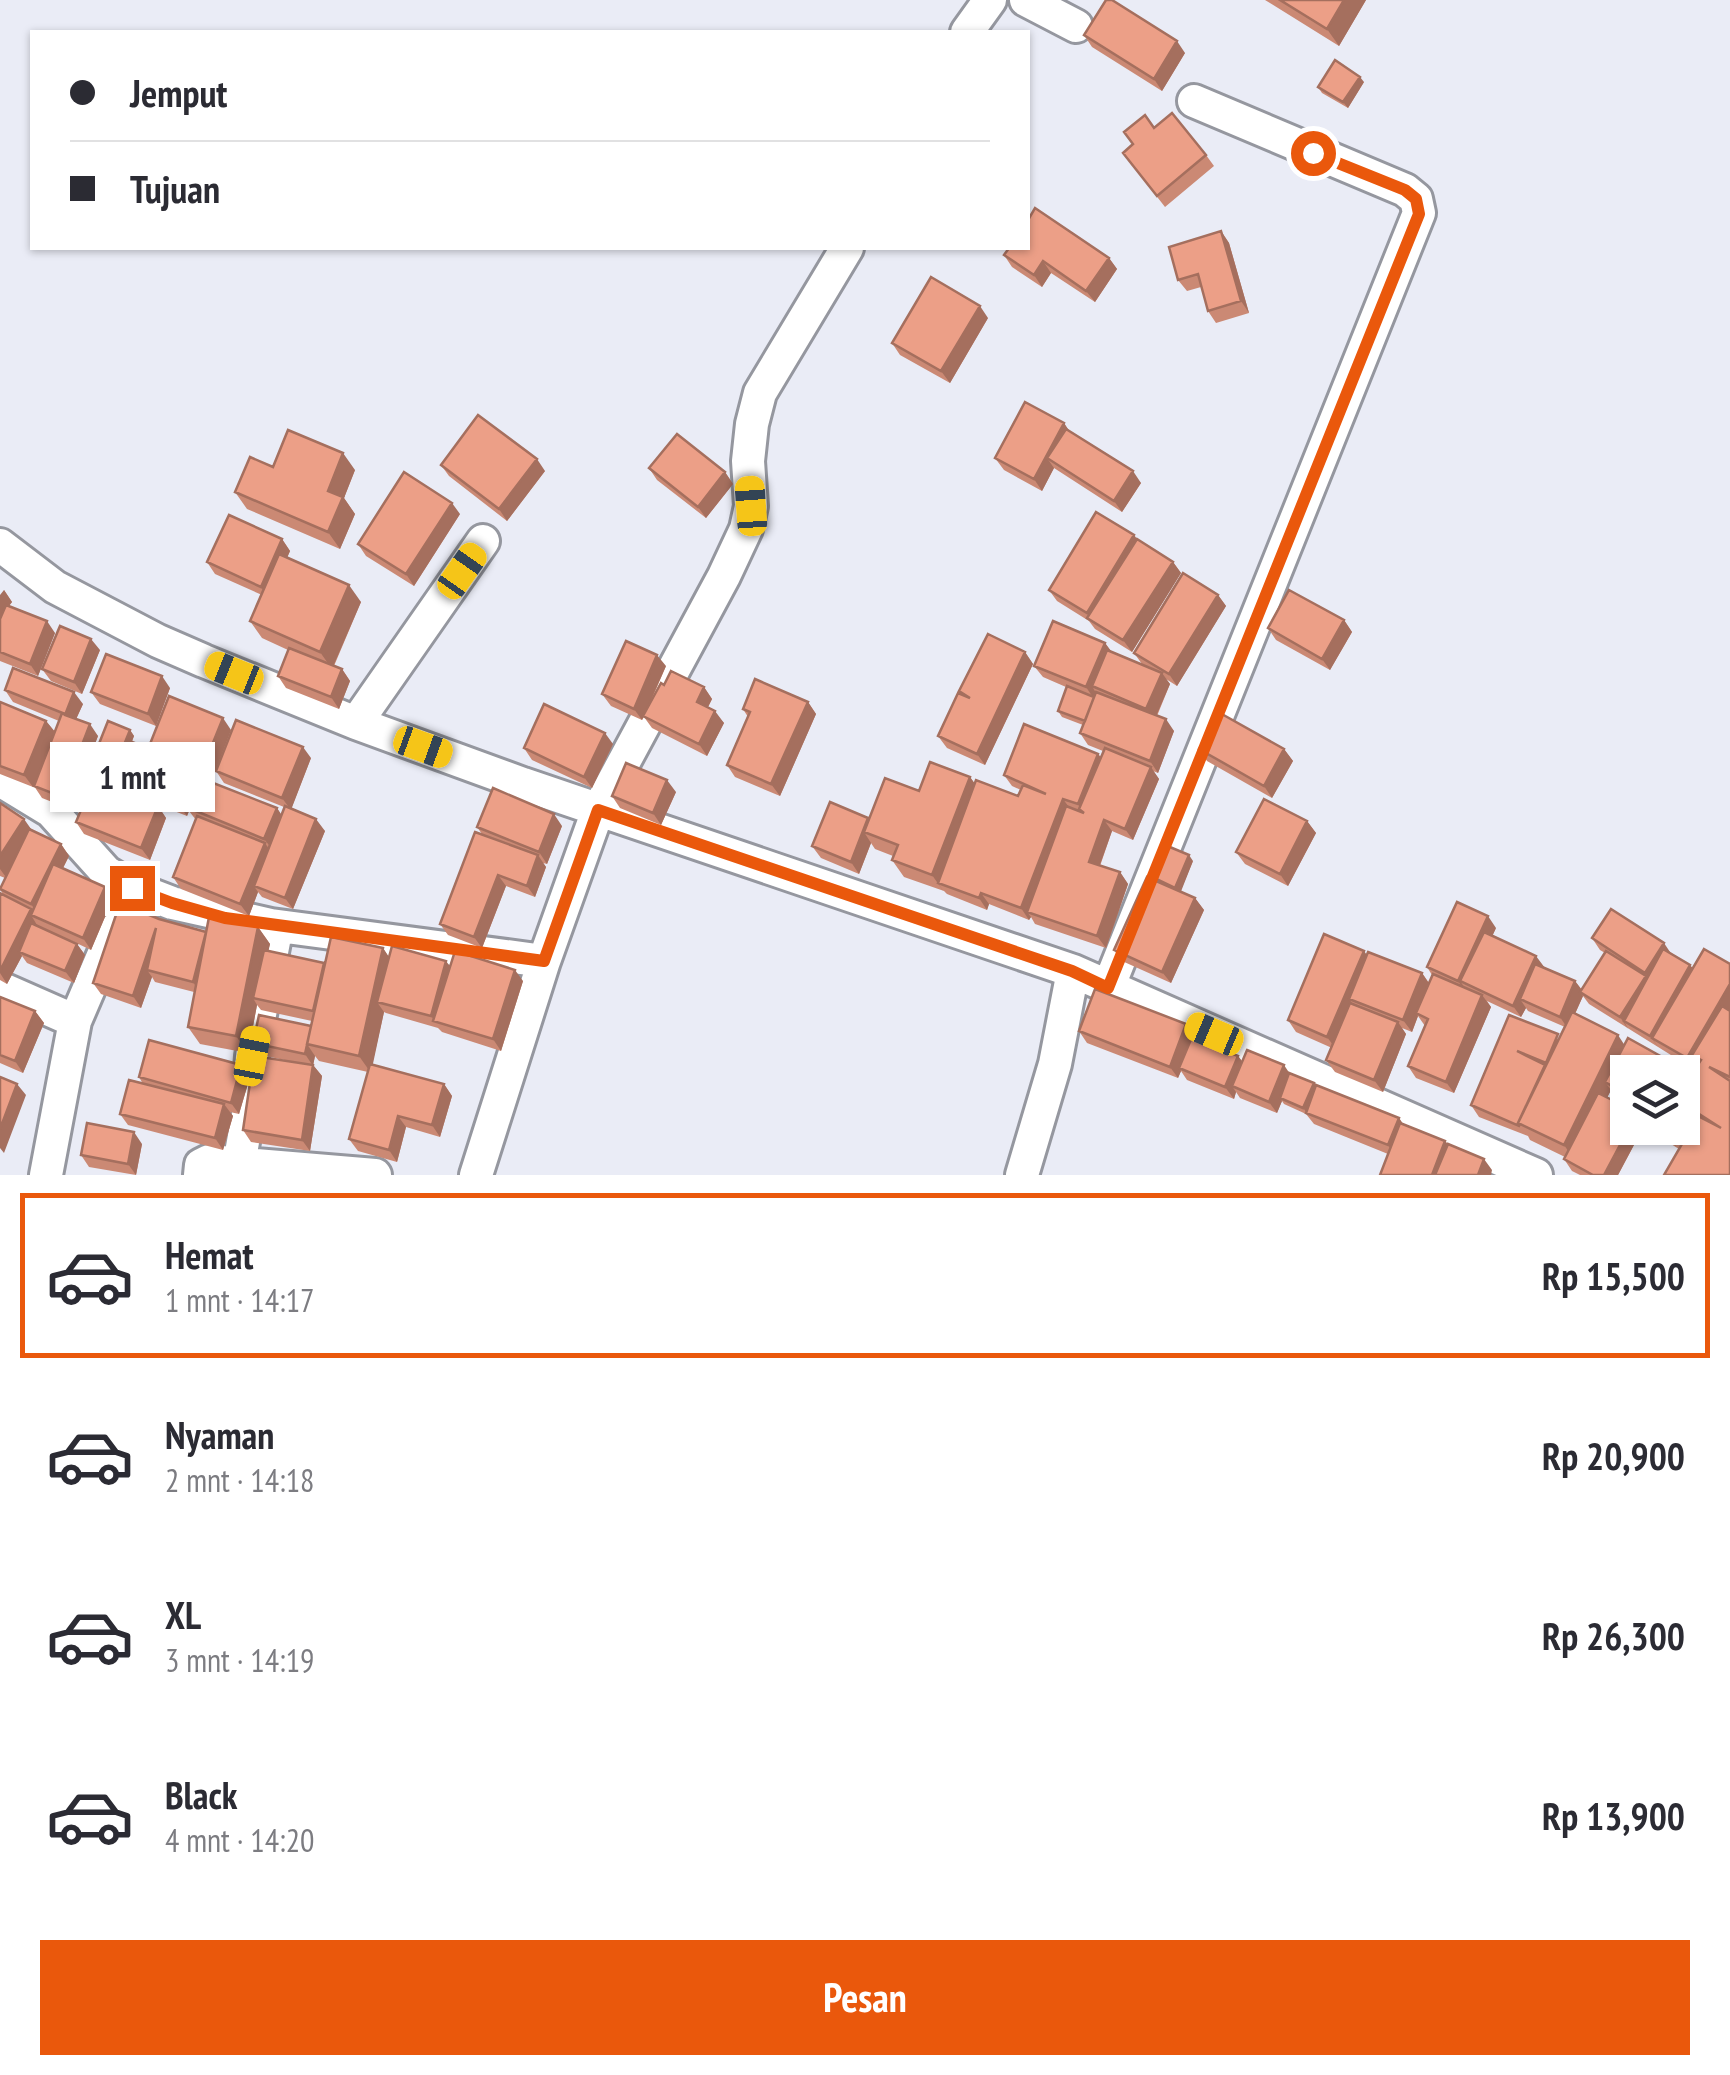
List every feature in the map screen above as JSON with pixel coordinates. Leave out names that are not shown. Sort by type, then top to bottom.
[{"type":"street","points":[[968,30],[990,0]]},
{"type":"street","points":[[1026,0],[1076,26]]},
{"type":"street","points":[[1108,988],[1419,214],[1416,199],[1405,190],[1194,102]]},
{"type":"street","points":[[476,1175],[544,961],[598,810],[735,554],[751,506],[748,460],[760,393],[846,250]]},
{"type":"street","points":[[356,723],[483,541]]},
{"type":"street","points":[[0,545],[54,587],[158,641],[356,723],[598,810],[1072,971],[1536,1175]]},
{"type":"street","points":[[0,780],[51,811],[106,872],[132,888],[195,910],[277,926],[544,961]]},
{"type":"street","points":[[46,1175],[75,1021],[132,888]]},
{"type":"street","points":[[238,1164],[248,1114],[252,1056],[277,926]]},
{"type":"street","points":[[1022,1175],[1055,1064],[1072,971]]},
{"type":"street","points":[[0,988],[75,1021]]},
{"type":"street","points":[[200,1175],[204,1162],[375,1175]]},
{"type":"building","points":[[1106,0],[1112,0],[1177,41],[1154,79],[1084,35]]},
{"type":"building","points":[[1280,0],[1344,0],[1327,29]]},
{"type":"building","points":[[1335,60],[1360,77],[1343,102],[1318,87]]},
{"type":"building","points":[[1172,113],[1206,155],[1157,196],[1123,153],[1133,144],[1124,132],[1145,115],[1154,128]]},
{"type":"building","points":[[1035,208],[1109,258],[1086,291],[1043,261],[1034,275],[1004,255],[1008,250],[1030,250],[1030,217]]},
{"type":"building","points":[[1221,231],[1241,301],[1208,311],[1198,274],[1178,280],[1169,247]]},
{"type":"building","points":[[931,277],[980,306],[941,371],[892,343]]},
{"type":"building","points":[[1025,402],[1064,423],[1034,479],[995,458]]},
{"type":"building","points":[[478,415],[537,459],[499,509],[441,465]]},
{"type":"building","points":[[1066,429],[1133,471],[1114,501],[1047,458]]},
{"type":"building","points":[[288,430],[343,453],[328,491],[343,497],[328,532],[235,492],[250,457],[273,467]]},
{"type":"building","points":[[677,434],[725,472],[698,507],[649,468]]},
{"type":"building","points":[[404,472],[452,503],[406,574],[358,544]]},
{"type":"building","points":[[1096,512],[1134,535],[1087,613],[1049,590]]},
{"type":"building","points":[[229,515],[282,539],[261,587],[207,562]]},
{"type":"building","points":[[1137,539],[1173,562],[1123,640],[1087,618]]},
{"type":"building","points":[[279,554],[349,585],[320,652],[250,621]]},
{"type":"building","points":[[1183,573],[1218,595],[1169,674],[1134,653]]},
{"type":"building","points":[[1289,590],[1344,620],[1322,659],[1268,628]]},
{"type":"building","points":[[6,605],[47,621],[30,664],[0,652],[0,619]]},
{"type":"building","points":[[1053,621],[1105,643],[1086,687],[1034,666]]},
{"type":"building","points":[[60,626],[91,639],[74,682],[42,669]]},
{"type":"building","points":[[988,634],[1025,652],[977,754],[938,736],[958,693],[970,698],[959,691]]},
{"type":"building","points":[[626,641],[657,655],[634,709],[602,694]]},
{"type":"building","points":[[289,648],[342,669],[331,697],[278,676]]},
{"type":"building","points":[[1107,650],[1162,673],[1146,709],[1092,686]]},
{"type":"building","points":[[106,654],[162,676],[148,714],[91,692]]},
{"type":"building","points":[[13,668],[74,692],[65,715],[90,724],[62,797],[34,786],[62,713],[65,714],[5,690]]},
{"type":"building","points":[[671,671],[704,687],[697,702],[715,711],[699,744],[643,716]]},
{"type":"building","points":[[755,679],[808,702],[771,784],[727,765],[750,712],[743,709]]},
{"type":"building","points":[[1067,686],[1094,697],[1085,721],[1058,711]]},
{"type":"building","points":[[1096,692],[1166,719],[1150,761],[1080,733]]},
{"type":"building","points":[[169,696],[223,718],[204,765],[150,744]]},
{"type":"building","points":[[0,702],[46,721],[24,775],[0,766]]},
{"type":"building","points":[[544,704],[605,733],[584,777],[524,748]]},
{"type":"building","points":[[1220,713],[1284,749],[1264,786],[1199,749]]},
{"type":"building","points":[[236,720],[303,747],[282,798],[216,771]]},
{"type":"building","points":[[108,721],[130,730],[111,777],[89,769]]},
{"type":"building","points":[[1024,724],[1098,754],[1078,804],[1063,799],[1021,908],[938,883],[976,780],[1018,796],[1023,785],[1046,794],[1004,775]]},
{"type":"building","points":[[132,742],[193,766],[179,805],[117,780]]},
{"type":"building","points":[[1105,748],[1151,767],[1125,829],[1104,820],[1089,862],[1120,872],[1097,936],[1027,912],[1066,806],[1084,813],[1079,809]]},
{"type":"building","points":[[930,762],[970,777],[932,875],[892,860],[898,845],[864,832],[885,778],[919,791]]},
{"type":"building","points":[[626,763],[667,780],[653,813],[612,796]]},
{"type":"building","points":[[198,777],[277,808],[264,839],[186,807]]},
{"type":"building","points":[[93,781],[158,806],[141,848],[76,822]]},
{"type":"building","points":[[493,788],[554,814],[539,852],[477,827]]},
{"type":"building","points":[[1264,799],[1307,821],[1280,874],[1236,852]]},
{"type":"building","points":[[830,802],[868,818],[851,862],[812,846]]},
{"type":"building","points":[[0,803],[24,819],[0,856]]},
{"type":"building","points":[[285,806],[316,819],[285,898],[254,886]]},
{"type":"building","points":[[197,816],[265,843],[240,904],[173,877]]},
{"type":"building","points":[[29,829],[61,844],[31,904],[0,889]]},
{"type":"building","points":[[475,832],[538,855],[527,886],[498,875],[474,937],[440,924]]},
{"type":"building","points":[[1165,845],[1189,855],[1175,888],[1152,877]]},
{"type":"building","points":[[53,864],[105,887],[83,938],[31,915]]},
{"type":"building","points":[[1147,877],[1195,898],[1162,972],[1114,950]]},
{"type":"building","points":[[0,893],[31,909],[0,971]]},
{"type":"building","points":[[1457,902],[1488,916],[1458,981],[1427,967]]},
{"type":"building","points":[[120,903],[206,932],[193,982],[147,970],[156,928],[133,996],[93,983]]},
{"type":"building","points":[[1611,909],[1664,943],[1645,973],[1592,938]]},
{"type":"building","points":[[209,917],[258,927],[236,1036],[188,1027]]},
{"type":"building","points":[[31,923],[77,944],[65,971],[19,952]]},
{"type":"building","points":[[1484,932],[1536,956],[1513,1006],[1460,981]]},
{"type":"building","points":[[1324,934],[1364,951],[1327,1037],[1288,1020]]},
{"type":"building","points":[[331,937],[383,948],[359,1056],[307,1044]]},
{"type":"building","points":[[392,946],[446,961],[431,1016],[377,1002]]},
{"type":"building","points":[[1663,949],[1690,965],[1650,1036],[1624,1021]]},
{"type":"building","points":[[1704,949],[1730,964],[1730,984],[1689,1055],[1652,1038]]},
{"type":"building","points":[[264,950],[324,963],[313,1011],[253,998]]},
{"type":"building","points":[[455,951],[515,970],[493,1039],[433,1021]]},
{"type":"building","points":[[1606,951],[1646,976],[1620,1017],[1580,992]]},
{"type":"building","points":[[1368,952],[1422,973],[1403,1020],[1349,999]]},
{"type":"building","points":[[1535,964],[1575,981],[1560,1017],[1520,999]]},
{"type":"building","points":[[1433,974],[1482,995],[1446,1082],[1408,1066],[1428,1019],[1416,1013]]},
{"type":"building","points":[[1095,989],[1186,1024],[1170,1067],[1079,1031]]},
{"type":"building","points":[[0,997],[35,1011],[15,1061],[0,1055]]},
{"type":"building","points":[[1350,1003],[1398,1022],[1374,1080],[1326,1060]]},
{"type":"building","points":[[1722,1006],[1730,1011],[1730,1077],[1709,1067],[1730,1081],[1730,1175],[1664,1175],[1681,1145],[1700,1145],[1700,1117],[1721,1128],[1700,1115],[1701,1060],[1700,1055],[1692,1055]]},
{"type":"building","points":[[1572,1012],[1618,1035],[1564,1145],[1518,1123]]},
{"type":"building","points":[[259,1015],[311,1026],[305,1054],[253,1043]]},
{"type":"building","points":[[1509,1015],[1558,1034],[1546,1063],[1517,1051],[1545,1065],[1519,1126],[1471,1105]]},
{"type":"building","points":[[1192,1037],[1238,1056],[1225,1087],[1179,1068]]},
{"type":"building","points":[[1628,1038],[1658,1055],[1619,1055]]},
{"type":"building","points":[[149,1040],[241,1065],[231,1103],[139,1077]]},
{"type":"building","points":[[1247,1050],[1284,1065],[1269,1102],[1232,1086]]},
{"type":"building","points":[[254,1056],[313,1065],[302,1140],[243,1130]]},
{"type":"building","points":[[370,1064],[444,1084],[432,1125],[398,1116],[389,1150],[349,1139]]},
{"type":"building","points":[[1289,1073],[1314,1083],[1303,1108],[1280,1098]]},
{"type":"building","points":[[0,1077],[17,1084],[0,1129]]},
{"type":"building","points":[[129,1080],[224,1104],[215,1138],[120,1114]]},
{"type":"building","points":[[1316,1085],[1399,1118],[1388,1145],[1306,1113]]},
{"type":"building","points":[[1598,1093],[1610,1099],[1610,1145],[1620,1145],[1604,1175],[1593,1175],[1564,1159]]},
{"type":"building","points":[[87,1123],[134,1132],[128,1164],[81,1155]]},
{"type":"building","points":[[1400,1123],[1445,1141],[1432,1175],[1380,1175]]},
{"type":"building","points":[[1448,1144],[1484,1159],[1478,1175],[1435,1175]]},
{"type":"route","points":[[132,888],[225,918],[544,961],[598,810],[1072,971],[1108,988],[1419,214],[1416,199],[1405,190],[1313,153]]}]
